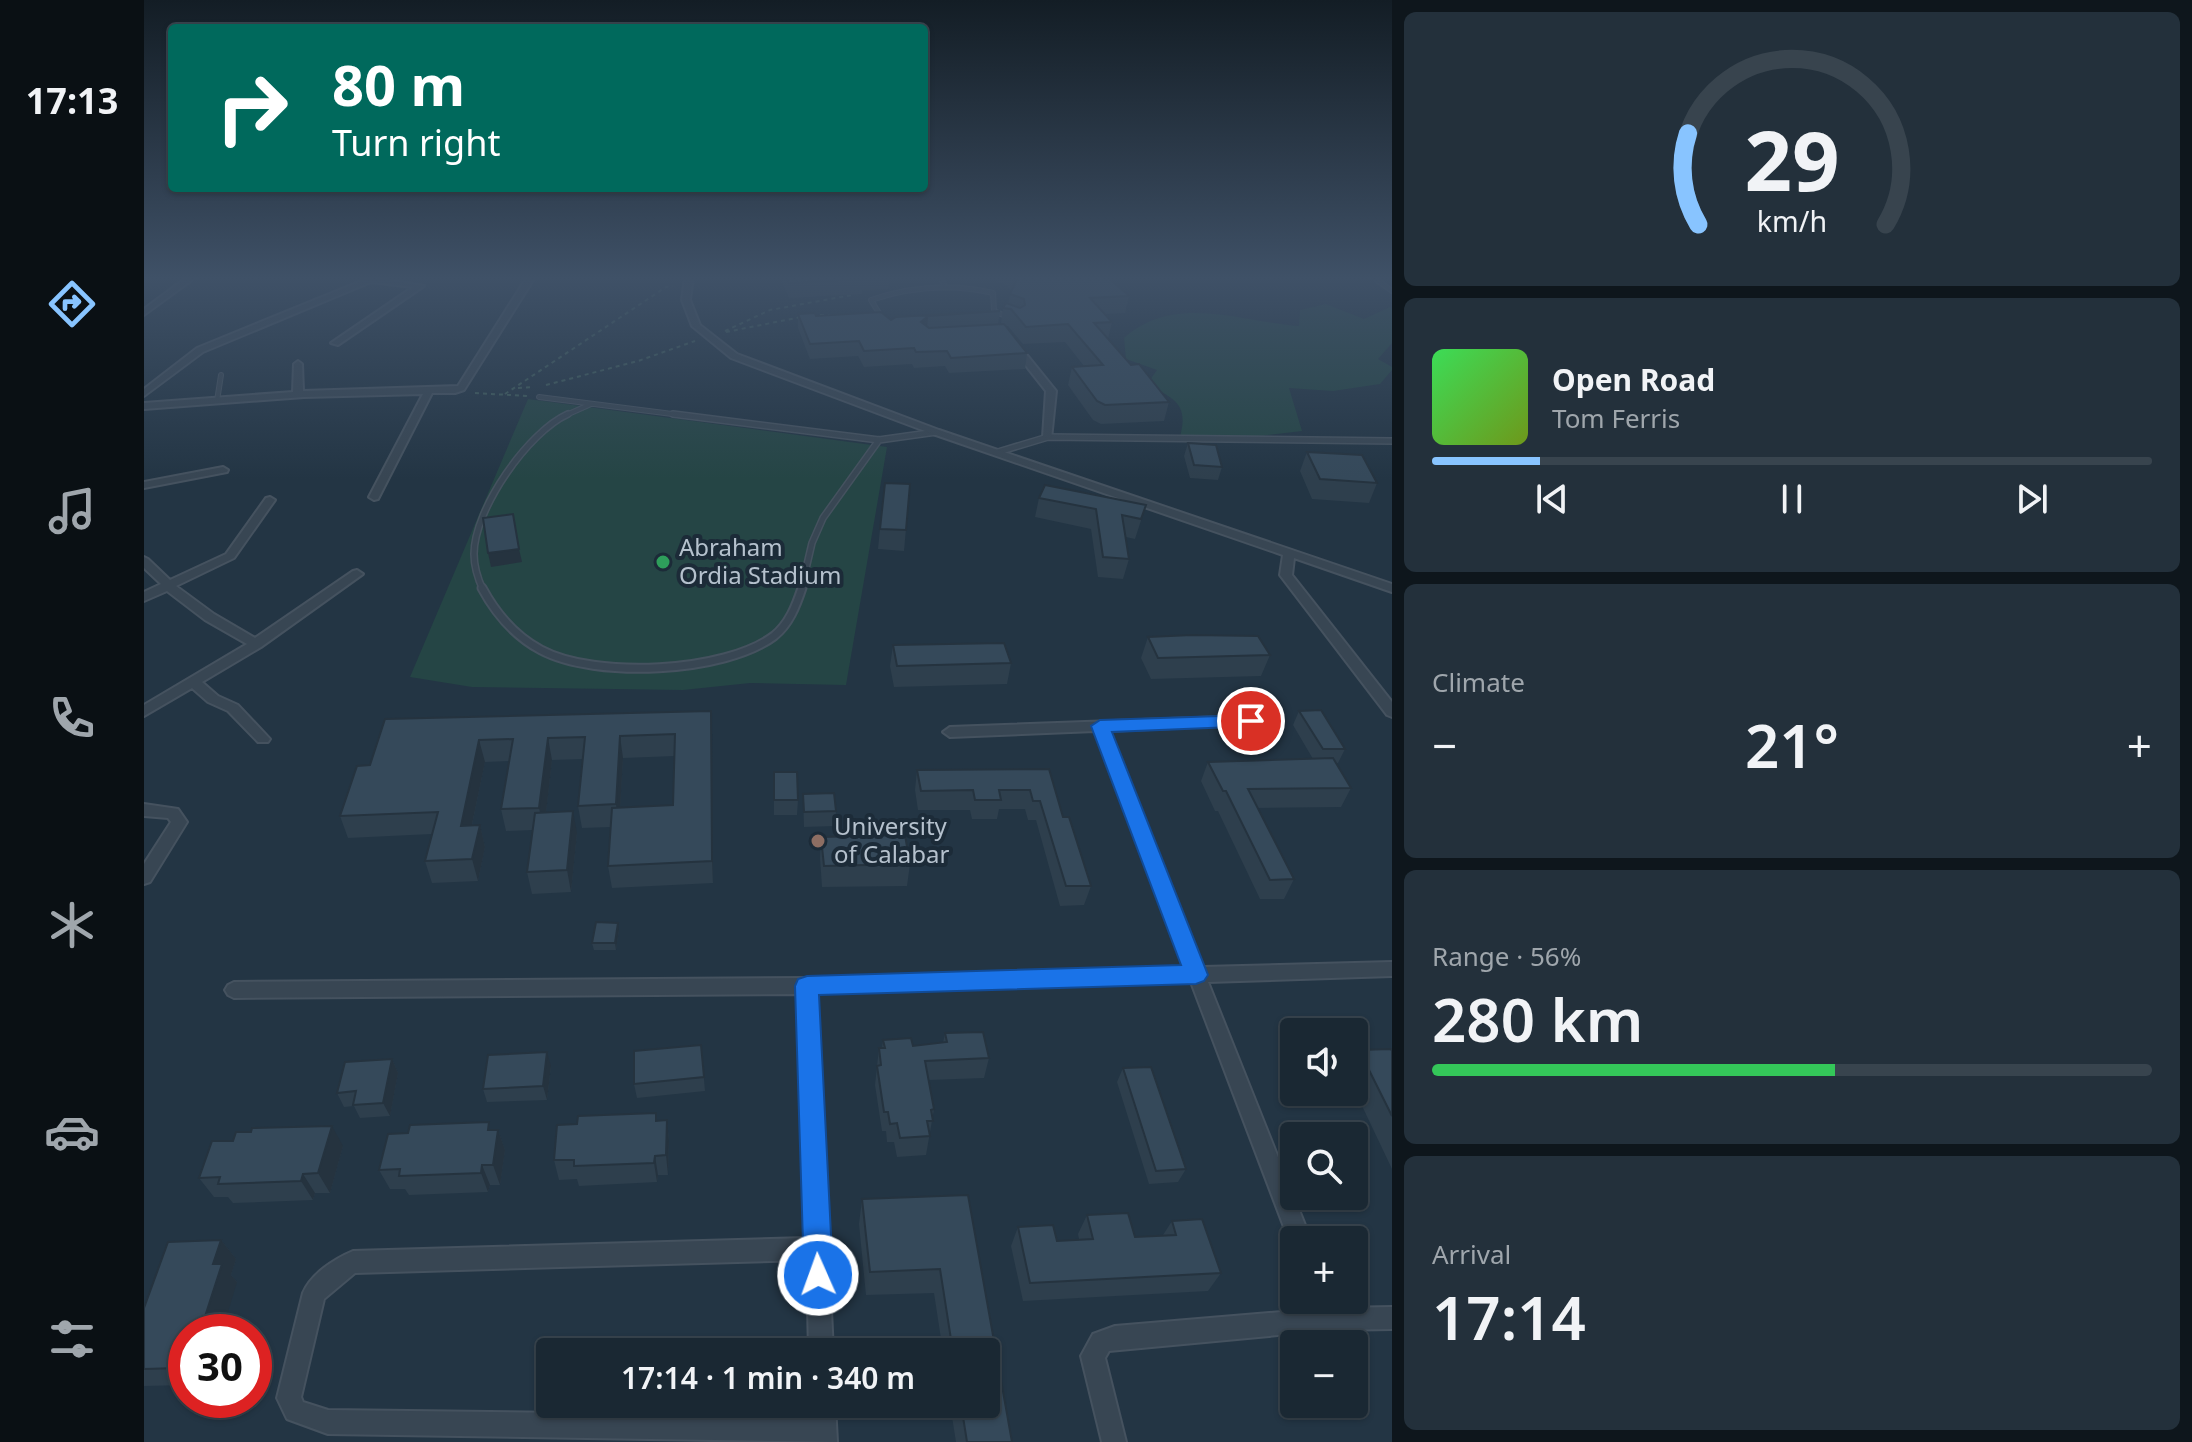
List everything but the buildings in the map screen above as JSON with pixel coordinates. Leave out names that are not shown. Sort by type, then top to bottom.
[{"type":"street","points":[[144,393],[200,350],[214,344]]},
{"type":"street","points":[[144,406],[298,395],[447,392],[461,388],[489,344]]},
{"type":"street","points":[[717,344],[734,356],[936,432],[1392,588]]},
{"type":"street","points":[[1014,344],[1051,391],[1048,437]]},
{"type":"street","points":[[298,364],[298,395]]},
{"type":"street","points":[[374,497],[428,392]]},
{"type":"street","points":[[144,485],[223,470]]},
{"type":"street","points":[[144,597],[230,556],[270,500]]},
{"type":"street","points":[[1289,552],[1286,575],[1392,712]]},
{"type":"street","points":[[144,561],[168,587],[206,618],[256,644]]},
{"type":"street","points":[[144,711],[256,644],[357,574]]},
{"type":"street","points":[[195,683],[213,699],[233,708],[263,739]]},
{"type":"street","points":[[950,732],[1251,721]]},
{"type":"street","points":[[1100,726],[1295,1226]]},
{"type":"street","points":[[144,810],[173,813],[179,822],[144,878]]},
{"type":"street","points":[[234,990],[807,986],[1392,969]]},
{"type":"street","points":[[807,986],[820,1338]]},
{"type":"street","points":[[817,1249],[353,1262],[339,1270],[314,1293],[289,1398],[295,1411],[328,1422],[824,1425]]},
{"type":"street","points":[[1114,1442],[1093,1356],[1101,1342],[1115,1337],[1296,1314]]},
{"type":"street","points":[[1360,1314],[1392,1318]]},
{"type":"lane","points":[[217,401],[221,375]]},
{"type":"lane","points":[[539,397],[879,440],[936,432]]},
{"type":"lane","points":[[591,404],[547,425],[515,460],[480,526],[474,554],[477,579],[496,609],[523,639],[555,657],[599,663],[656,667],[701,663],[746,653],[776,634],[793,615],[818,527],[832,503],[868,460],[879,440]]},
{"type":"lane","points":[[998,452],[1048,437],[1392,441]]},
{"type":"path","points":[[505,394],[518,388],[577,344]]},
{"type":"path","points":[[518,388],[573,379],[683,344]]},
{"type":"path","points":[[447,392],[539,397]]},
{"type":"green space","points":[[1125,344],[1391,344],[1378,359],[1392,370],[1380,384],[1333,391],[1289,388],[1302,431],[1259,436],[1180,437],[1181,409],[1172,398],[1147,384],[1157,370],[1126,359]]},
{"type":"green space","name":"Abraham Ordia Stadium","points":[[528,399],[887,447],[846,685],[750,683],[683,690],[472,687],[410,677]]},
{"type":"place","name":"Abraham Ordia Stadium","points":[[663,562]]},
{"type":"place","name":"University of Calabar","points":[[818,841]]},
{"type":"route","points":[[818,1275],[807,986],[1196,975],[1100,726],[1251,721]]}]
